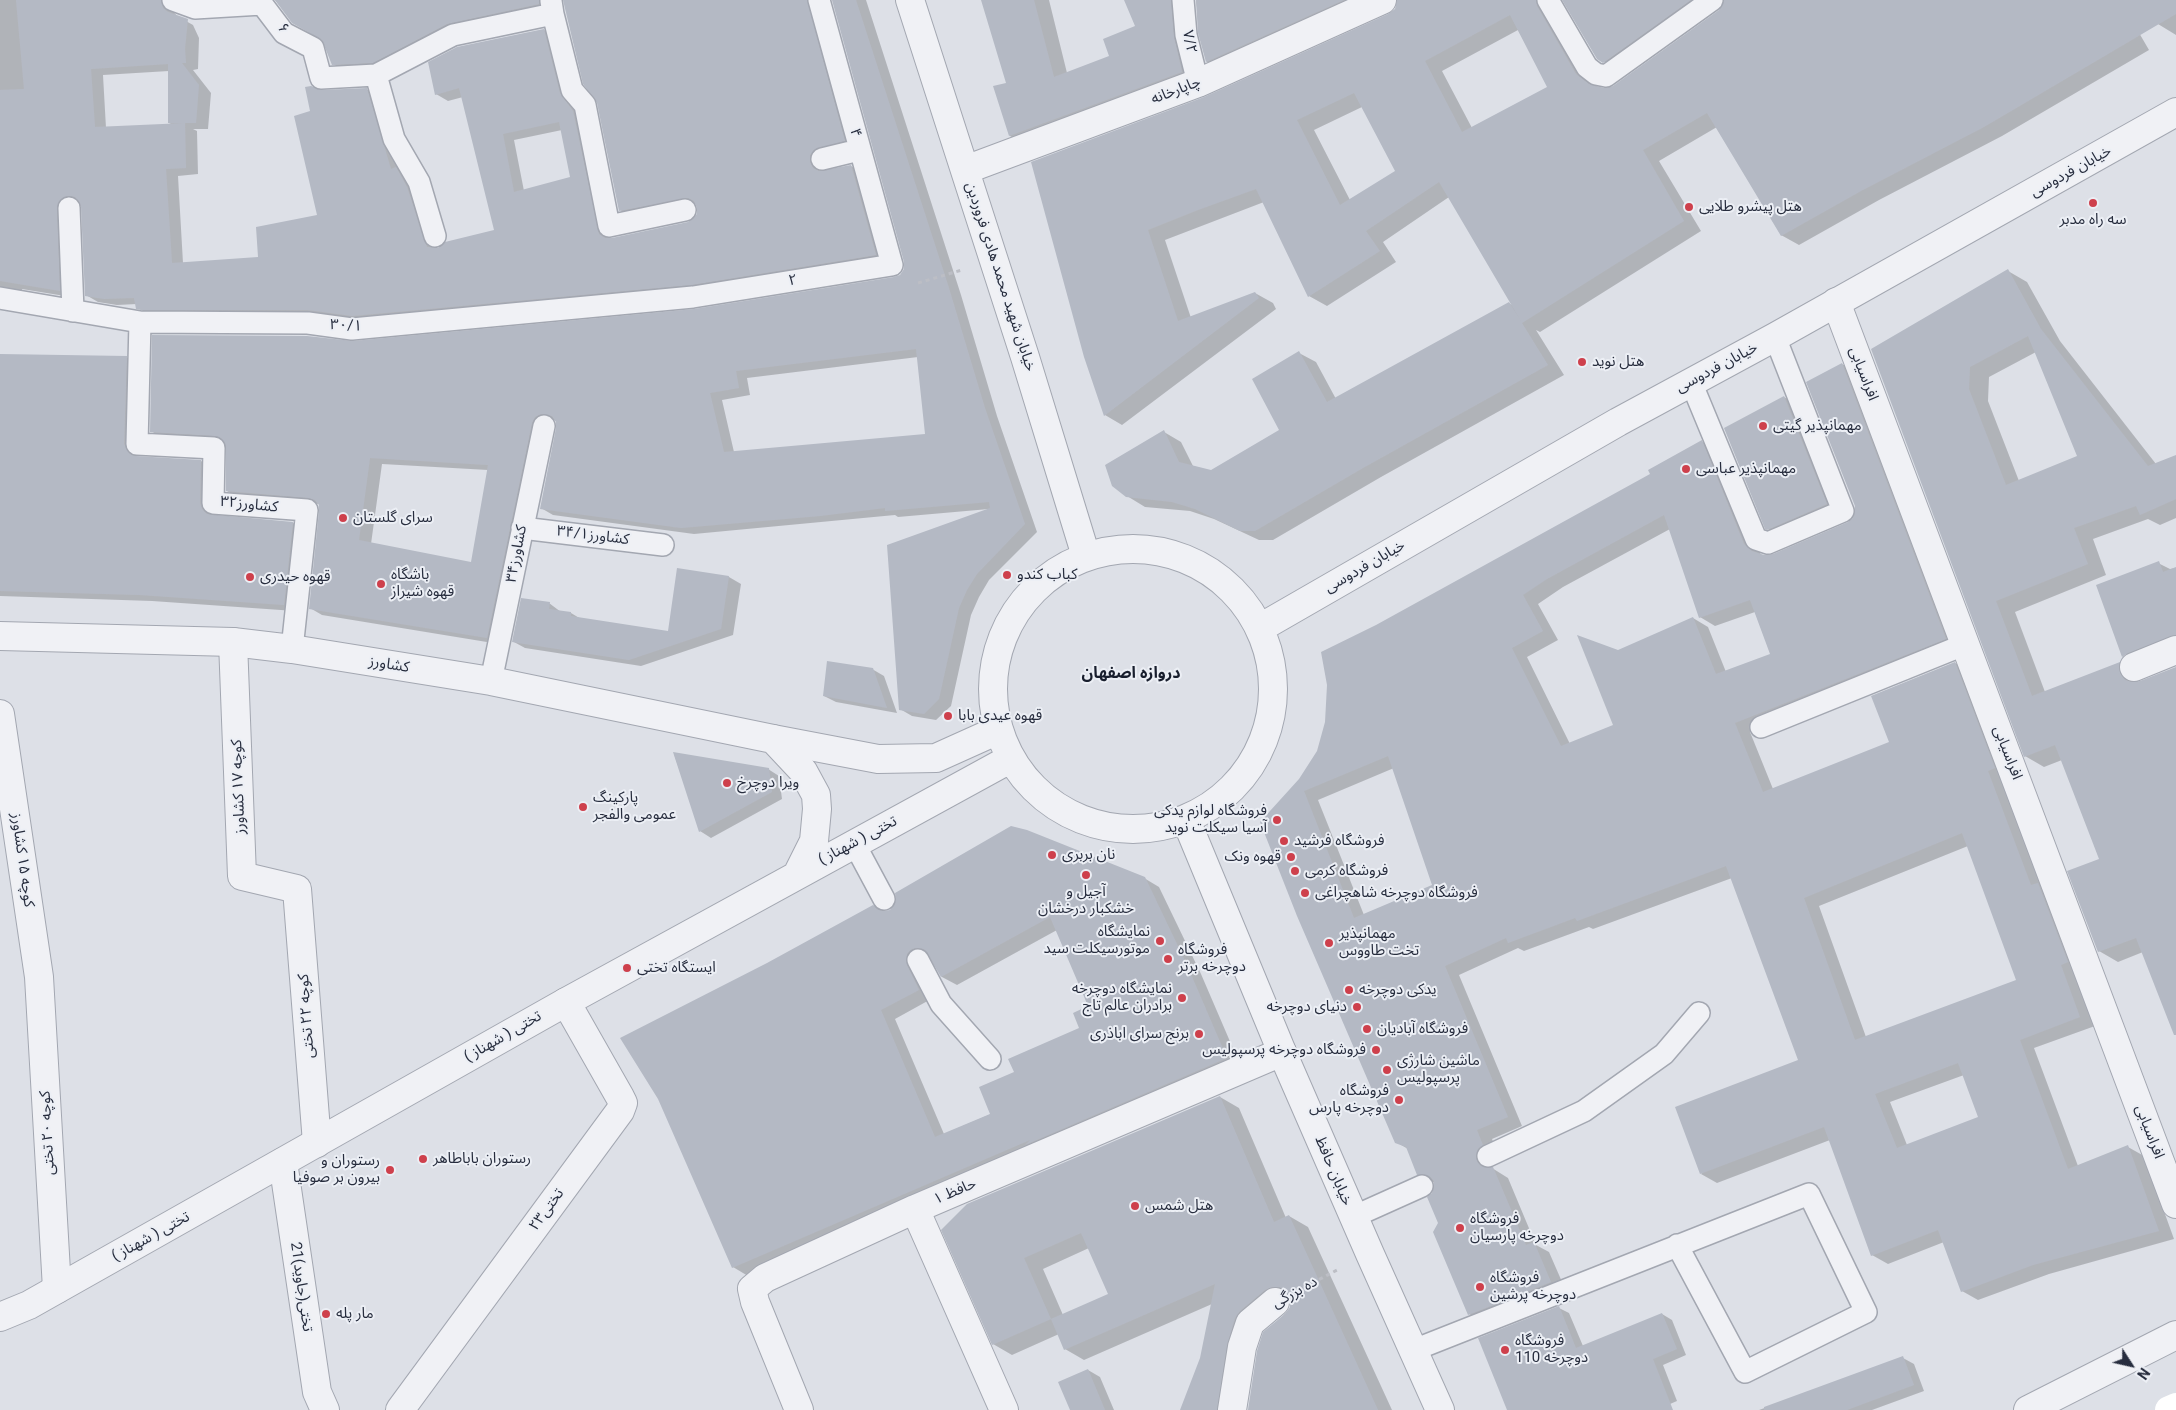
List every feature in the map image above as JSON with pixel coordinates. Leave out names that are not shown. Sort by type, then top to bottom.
[{"type":"main road","points":[[2170,1410],[2176,1407]]},
{"type":"street","name":"خیابان شهید محمد هادی فروردین","points":[[910,0],[1086,556]]},
{"type":"street","name":"چاپارخانه","points":[[965,170],[1198,83],[1382,0]]},
{"type":"street","name":"خیابان فردوسی","points":[[1260,628],[1618,422],[2176,112]]},
{"type":"street","name":"افراسیابی","points":[[1836,302],[2176,1204]]},
{"type":"street","points":[[1132,547],[1179,555],[1212,572],[1240,596],[1260,628],[1273,672],[1271,717],[1254,760],[1225,796],[1186,820],[1139,830],[1092,824],[1049,803],[1008,760],[996,731],[992,702],[995,656],[1014,613],[1045,578],[1086,556],[1132,547]]},
{"type":"street","name":"کشاورز","points":[[0,636],[233,642],[292,650],[492,681],[878,759],[936,758],[996,731]]},
{"type":"street","name":"کوچه ۱۷ کشاورز","points":[[233,642],[242,876],[297,889]]},
{"type":"street","points":[[2134,667],[2176,650]]},
{"type":"street","name":"کوچه ۱۵ کشاورز","points":[[0,714],[39,977]]},
{"type":"street","points":[[773,738],[803,772],[816,795],[818,809],[814,841],[798,874]]},
{"type":"street","name":"تختی ( شهناز )","points":[[0,1317],[29,1305],[566,1002],[1008,760]]},
{"type":"street","name":"خیابان حافظ","points":[[1186,820],[1353,1217],[1440,1410]]},
{"type":"street","name":"کوچه ۲۲ تختی","points":[[297,889],[317,1143]]},
{"type":"street","name":"کوچه ۲۰ تختی","points":[[39,977],[57,1289]]},
{"type":"street","name":"تختی۲۳","points":[[400,1410],[620,1111],[623,1103],[566,1002]]},
{"type":"street","name":"حافظ ۱","points":[[799,1410],[755,1302],[752,1289],[765,1278],[915,1209],[1282,1052]]},
{"type":"street","name":"21تختی(جاوید)","points":[[283,1162],[317,1392],[325,1410]]},
{"type":"street","points":[[915,1209],[1004,1410]]},
{"type":"street","name":"ده بزرگی","points":[[1232,1410],[1242,1347],[1250,1323],[1275,1302]]},
{"type":"street","points":[[2028,1410],[2176,1335]]},
{"type":"lane","name":"۶","points":[[173,0],[195,8],[262,4],[284,33],[313,48],[321,78],[376,75],[453,35],[552,7]]},
{"type":"lane","name":"۴","points":[[818,0],[892,265]]},
{"type":"lane","name":"۷/۲","points":[[1183,0],[1186,35],[1198,83]]},
{"type":"lane","points":[[1548,0],[1587,67],[1596,74],[1606,76],[1712,0]]},
{"type":"lane","points":[[552,7],[572,90],[585,105],[609,226],[684,210]]},
{"type":"lane","points":[[376,75],[394,139],[419,182],[435,236]]},
{"type":"lane","points":[[822,159],[859,150]]},
{"type":"lane","points":[[69,208],[73,311]]},
{"type":"lane","name":"۲","points":[[693,297],[892,265]]},
{"type":"lane","name":"۳۰/۱","points":[[0,298],[140,322],[308,323],[352,329],[693,297]]},
{"type":"lane","name":"کشاورز۳۲","points":[[140,322],[137,444],[214,448],[213,502],[307,510],[292,650]]},
{"type":"lane","points":[[1691,382],[1756,539],[1768,543],[1843,511],[1775,336]]},
{"type":"lane","name":"کشاورز۳۴","points":[[492,681],[544,426]]},
{"type":"lane","name":"کشاورز۳۴/۱","points":[[522,528],[664,545]]},
{"type":"lane","points":[[1761,727],[1966,644]]},
{"type":"lane","points":[[854,843],[884,899]]},
{"type":"lane","points":[[918,960],[941,1004],[990,1059]]},
{"type":"lane","points":[[1488,1156],[1584,1111],[1664,1054],[1699,1013]]},
{"type":"lane","points":[[1353,1217],[1422,1186]]},
{"type":"lane","points":[[1414,1350],[1677,1245],[1809,1194],[1866,1312],[1745,1372],[1677,1245]]},
{"type":"path","points":[[892,265],[898,288],[994,261]]},
{"type":"path","name":"ده بزرگی","points":[[1275,1302],[1370,1254]]},
{"type":"building","points":[[16,0],[161,0],[163,8],[168,12],[188,19],[185,49],[186,63],[182,63],[199,85],[196,123],[185,123],[186,168],[166,169],[172,263],[258,257],[256,227],[317,215],[294,116],[310,111],[305,87],[311,86],[322,90],[367,88],[391,169],[396,167],[407,187],[427,247],[438,248],[445,242],[494,230],[459,88],[435,95],[428,62],[457,47],[544,29],[560,93],[573,111],[599,234],[605,238],[612,238],[688,222],[697,214],[697,208],[694,201],[688,198],[619,211],[597,103],[583,84],[563,0],[807,0],[845,141],[814,150],[810,155],[810,162],[813,168],[819,171],[851,165],[876,255],[691,285],[352,316],[308,310],[141,310],[136,309],[134,298],[104,299],[85,296],[81,207],[75,197],[62,198],[57,208],[60,291],[0,281],[0,90],[24,89]],"holes":[[[168,64],[168,123],[185,123],[95,127],[91,69]],[[559,122],[570,177],[514,192],[503,134]]]},
{"type":"building","points":[[275,0],[539,0],[539,4],[447,24],[373,63],[332,65],[322,40],[292,23]]},
{"type":"building","points":[[832,0],[856,0],[949,288],[985,408],[1025,524],[977,574],[967,590],[959,608],[939,699],[924,714],[899,710],[887,545],[990,508],[989,502],[885,511],[885,508],[820,516],[681,528],[540,509],[556,428],[556,422],[552,416],[541,414],[535,417],[532,423],[487,638],[309,609],[319,511],[319,505],[315,500],[226,491],[226,448],[221,438],[150,432],[152,335],[307,336],[353,341],[694,309],[894,277],[900,275],[904,269],[904,262]],"holes":[[[916,349],[925,434],[724,452],[710,393],[739,388],[736,371]],[[370,458],[488,465],[471,562],[359,540]]]},
{"type":"building","points":[[981,0],[1034,0],[1054,77],[1109,56],[1103,39],[1135,26],[1124,0],[1171,0],[1174,36],[1182,72],[1009,136],[993,86],[1006,83]]},
{"type":"building","points":[[1196,0],[1344,0],[1206,62],[1198,33]]},
{"type":"building","points":[[1397,0],[1536,0],[1537,6],[1576,74],[1589,84],[1604,88],[1613,86],[1719,10],[1724,0],[2176,0],[2176,14],[1984,127],[1861,191],[1781,236],[1707,113],[1643,150],[1684,221],[1522,323],[1439,182],[1366,231],[1380,251],[1308,297],[1256,189],[1198,210],[1148,230],[1178,321],[1255,292],[1259,298],[1104,416],[1084,357],[1031,162],[1204,97],[1388,14],[1395,9]],"holes":[[[1510,15],[1547,87],[1462,132],[1425,61]],[[1354,93],[1395,171],[1340,205],[1297,120]]]},
{"type":"building","points":[[1562,0],[1691,0],[1603,63],[1597,59]]},
{"type":"building","points":[[2008,269],[2041,329],[2148,466],[2176,455],[2176,499],[2140,515],[2136,506],[2074,528],[2088,564],[1996,601],[2032,696],[2120,662],[2120,673],[2125,680],[2132,682],[2140,681],[2176,667],[2176,1035],[2174,1035],[2136,938],[2098,952],[2067,871],[2099,859],[2055,745],[2024,757],[1871,349]],"holes":[[[2028,336],[2077,456],[2006,485],[1969,389],[1970,367]]]},
{"type":"building","points":[[1509,302],[1548,365],[1363,468],[1255,531],[1240,531],[1195,509],[1172,502],[1126,497],[1112,486],[1105,465],[1164,430],[1179,462],[1211,470],[1279,430],[1252,379],[1299,351],[1327,402]]},
{"type":"building","points":[[0,354],[127,356],[124,444],[130,454],[201,460],[200,503],[202,509],[207,514],[293,522],[284,605],[140,595],[0,591]]},
{"type":"building","points":[[1842,363],[1946,639],[1735,723],[1763,792],[1889,742],[1871,696],[1955,662],[1995,768],[1988,771],[2031,885],[2038,883],[2068,962],[2061,965],[2080,1017],[2020,1040],[2068,1169],[2128,1145],[2159,1231],[2033,1265],[1961,1292],[1938,1230],[1871,1256],[1824,1127],[1700,1174],[1675,1107],[1798,1060],[1726,866],[1577,921],[1575,918],[1508,943],[1506,938],[1445,966],[1508,1117],[1477,1130],[1483,1145],[1478,1149],[1477,1161],[1481,1166],[1493,1167],[1526,1245],[1534,1242],[1551,1282],[1468,1315],[1433,1232],[1438,1223],[1427,1197],[1432,1193],[1434,1181],[1429,1176],[1417,1175],[1406,1147],[1395,1143],[1297,916],[1260,822],[1299,779],[1317,751],[1325,722],[1327,685],[1321,652],[1376,625],[1650,474],[1648,470],[1702,440],[1744,544],[1752,551],[1764,555],[1773,554],[1848,522],[1853,518],[1855,506],[1806,382]],"holes":[[[1664,515],[1699,618],[1750,600],[1770,654],[1716,674],[1693,617],[1618,650],[1577,635],[1613,725],[1561,746],[1512,648],[1543,631],[1523,595],[1547,579]],[[1388,756],[1432,885],[1354,918],[1304,791]],[[1962,833],[2016,980],[1855,1040],[1804,898]],[[1958,1063],[1978,1117],[1897,1148],[1875,1094]]]},
{"type":"building","points":[[1784,396],[1827,504],[1767,530],[1724,428]]},
{"type":"building","points":[[2159,561],[2163,572],[2176,567],[2176,635],[2122,657],[2096,585]]},
{"type":"building","points":[[677,568],[729,576],[721,629],[629,660],[512,642],[521,598],[550,602],[549,609],[571,612],[571,616],[668,631]]},
{"type":"building","points":[[827,661],[873,668],[887,708],[823,696]]},
{"type":"building","name":"ویرا دوچرخ","points":[[673,752],[769,768],[772,792],[699,832]]},
{"type":"building","points":[[1011,826],[1027,830],[1145,877],[1187,965],[1227,1058],[732,1268],[658,1099],[620,1038],[767,963],[873,905],[883,911],[890,910],[896,900],[895,893]],"holes":[[[1050,917],[1088,1006],[1073,1013],[1079,1028],[1008,1059],[1014,1072],[979,1087],[990,1114],[935,1137],[881,1010],[919,990],[907,965],[907,954],[912,949],[925,950],[941,977]]]},
{"type":"building","points":[[1220,1096],[1274,1222],[1289,1215],[1378,1410],[1248,1410],[1257,1351],[1263,1332],[1285,1314],[1290,1307],[1287,1292],[1280,1287],[1272,1287],[1265,1290],[1240,1311],[1235,1318],[1227,1345],[1217,1410],[1180,1410],[1200,1358],[1215,1284],[1064,1350],[1051,1319],[992,1345],[941,1230],[967,1204]],"holes":[[[1081,1233],[1108,1294],[1051,1319],[1024,1258]]]},
{"type":"building","points":[[1559,1306],[1576,1348],[1662,1313],[1677,1349],[1653,1359],[1673,1410],[1507,1410],[1478,1338]]},
{"type":"building","points":[[1903,1356],[1914,1385],[1847,1410],[1764,1410],[1764,1407]]},
{"type":"building","points":[[1088,1369],[1105,1410],[1070,1410],[1058,1382]]},
{"type":"place","name":"سه راه مدبر","points":[[2093,203]]},
{"type":"place","name":"هتل پیشرو طلایی","points":[[1689,207]]},
{"type":"place","name":"هتل نوید","points":[[1582,362]]},
{"type":"place","name":"مهمانپذیر گیتی","points":[[1763,426]]},
{"type":"place","name":"مهمانپذیر عباسی","points":[[1686,469]]},
{"type":"place","name":"سرای گلستان","points":[[343,518]]},
{"type":"place","name":"کباب کندو","points":[[1007,575]]},
{"type":"place","name":"قهوه حیدری","points":[[250,577]]},
{"type":"place","name":"باشگاه قهوه شیراز","points":[[381,584]]},
{"type":"place","name":"قهوه عیدی بابا","points":[[948,716]]},
{"type":"place","name":"ویرا دوچرخ","points":[[727,783]]},
{"type":"place","name":"پارکینگ عمومی والفجر","points":[[583,807]]},
{"type":"place","name":"فروشگاه لوازم یدکی آسیا سیکلت نوید","points":[[1277,820]]},
{"type":"place","name":"فروشگاه فرشید","points":[[1284,841]]},
{"type":"place","name":"نان بربری","points":[[1052,855]]},
{"type":"place","name":"قهوه ونک","points":[[1291,857]]},
{"type":"place","name":"فروشگاه کرمی","points":[[1295,871]]},
{"type":"place","name":"آجیل و خشکبار درخشان","points":[[1086,875]]},
{"type":"place","name":"فروشگاه دوچرخه شاهچراغی","points":[[1305,893]]},
{"type":"place","name":"نمایشگاه موتورسیکلت سید","points":[[1160,941]]},
{"type":"place","name":"مهمانپذیر تخت طاووس","points":[[1329,943]]},
{"type":"place","name":"فروشگاه دوچرخه برتر","points":[[1168,959]]},
{"type":"place","name":"ایستگاه تختی","points":[[627,968]]},
{"type":"place","name":"یدکی دوچرخه","points":[[1349,990]]},
{"type":"place","name":"نمایشگاه دوچرخه برادران عالم تاج","points":[[1182,998]]},
{"type":"place","name":"دنیای دوچرخه","points":[[1357,1007]]},
{"type":"place","name":"فروشگاه آبادیان","points":[[1367,1029]]},
{"type":"place","name":"برنج سرای اباذری","points":[[1199,1034]]},
{"type":"place","name":"فروشگاه دوچرخه پرسپولیس","points":[[1376,1050]]},
{"type":"place","name":"ماشین شارژی پرسپولیس","points":[[1387,1070]]},
{"type":"place","name":"فروشگاه دوچرخه پارس","points":[[1399,1100]]},
{"type":"place","name":"رستوران باباطاهر","points":[[423,1159]]},
{"type":"place","name":"رستوران و بیرون بر صوفیا","points":[[390,1170]]},
{"type":"place","name":"هتل شمس","points":[[1135,1206]]},
{"type":"place","name":"فروشگاه دوچرخه پارسیان","points":[[1460,1228]]},
{"type":"place","name":"فروشگاه دوچرخه پرشین","points":[[1480,1287]]},
{"type":"place","name":"مار پله","points":[[326,1314]]},
{"type":"place","name":"فروشگاه دوچرخه 110","points":[[1505,1350]]},
{"type":"district","name":"دروازه اصفهان","points":[[1131,674]]}]
